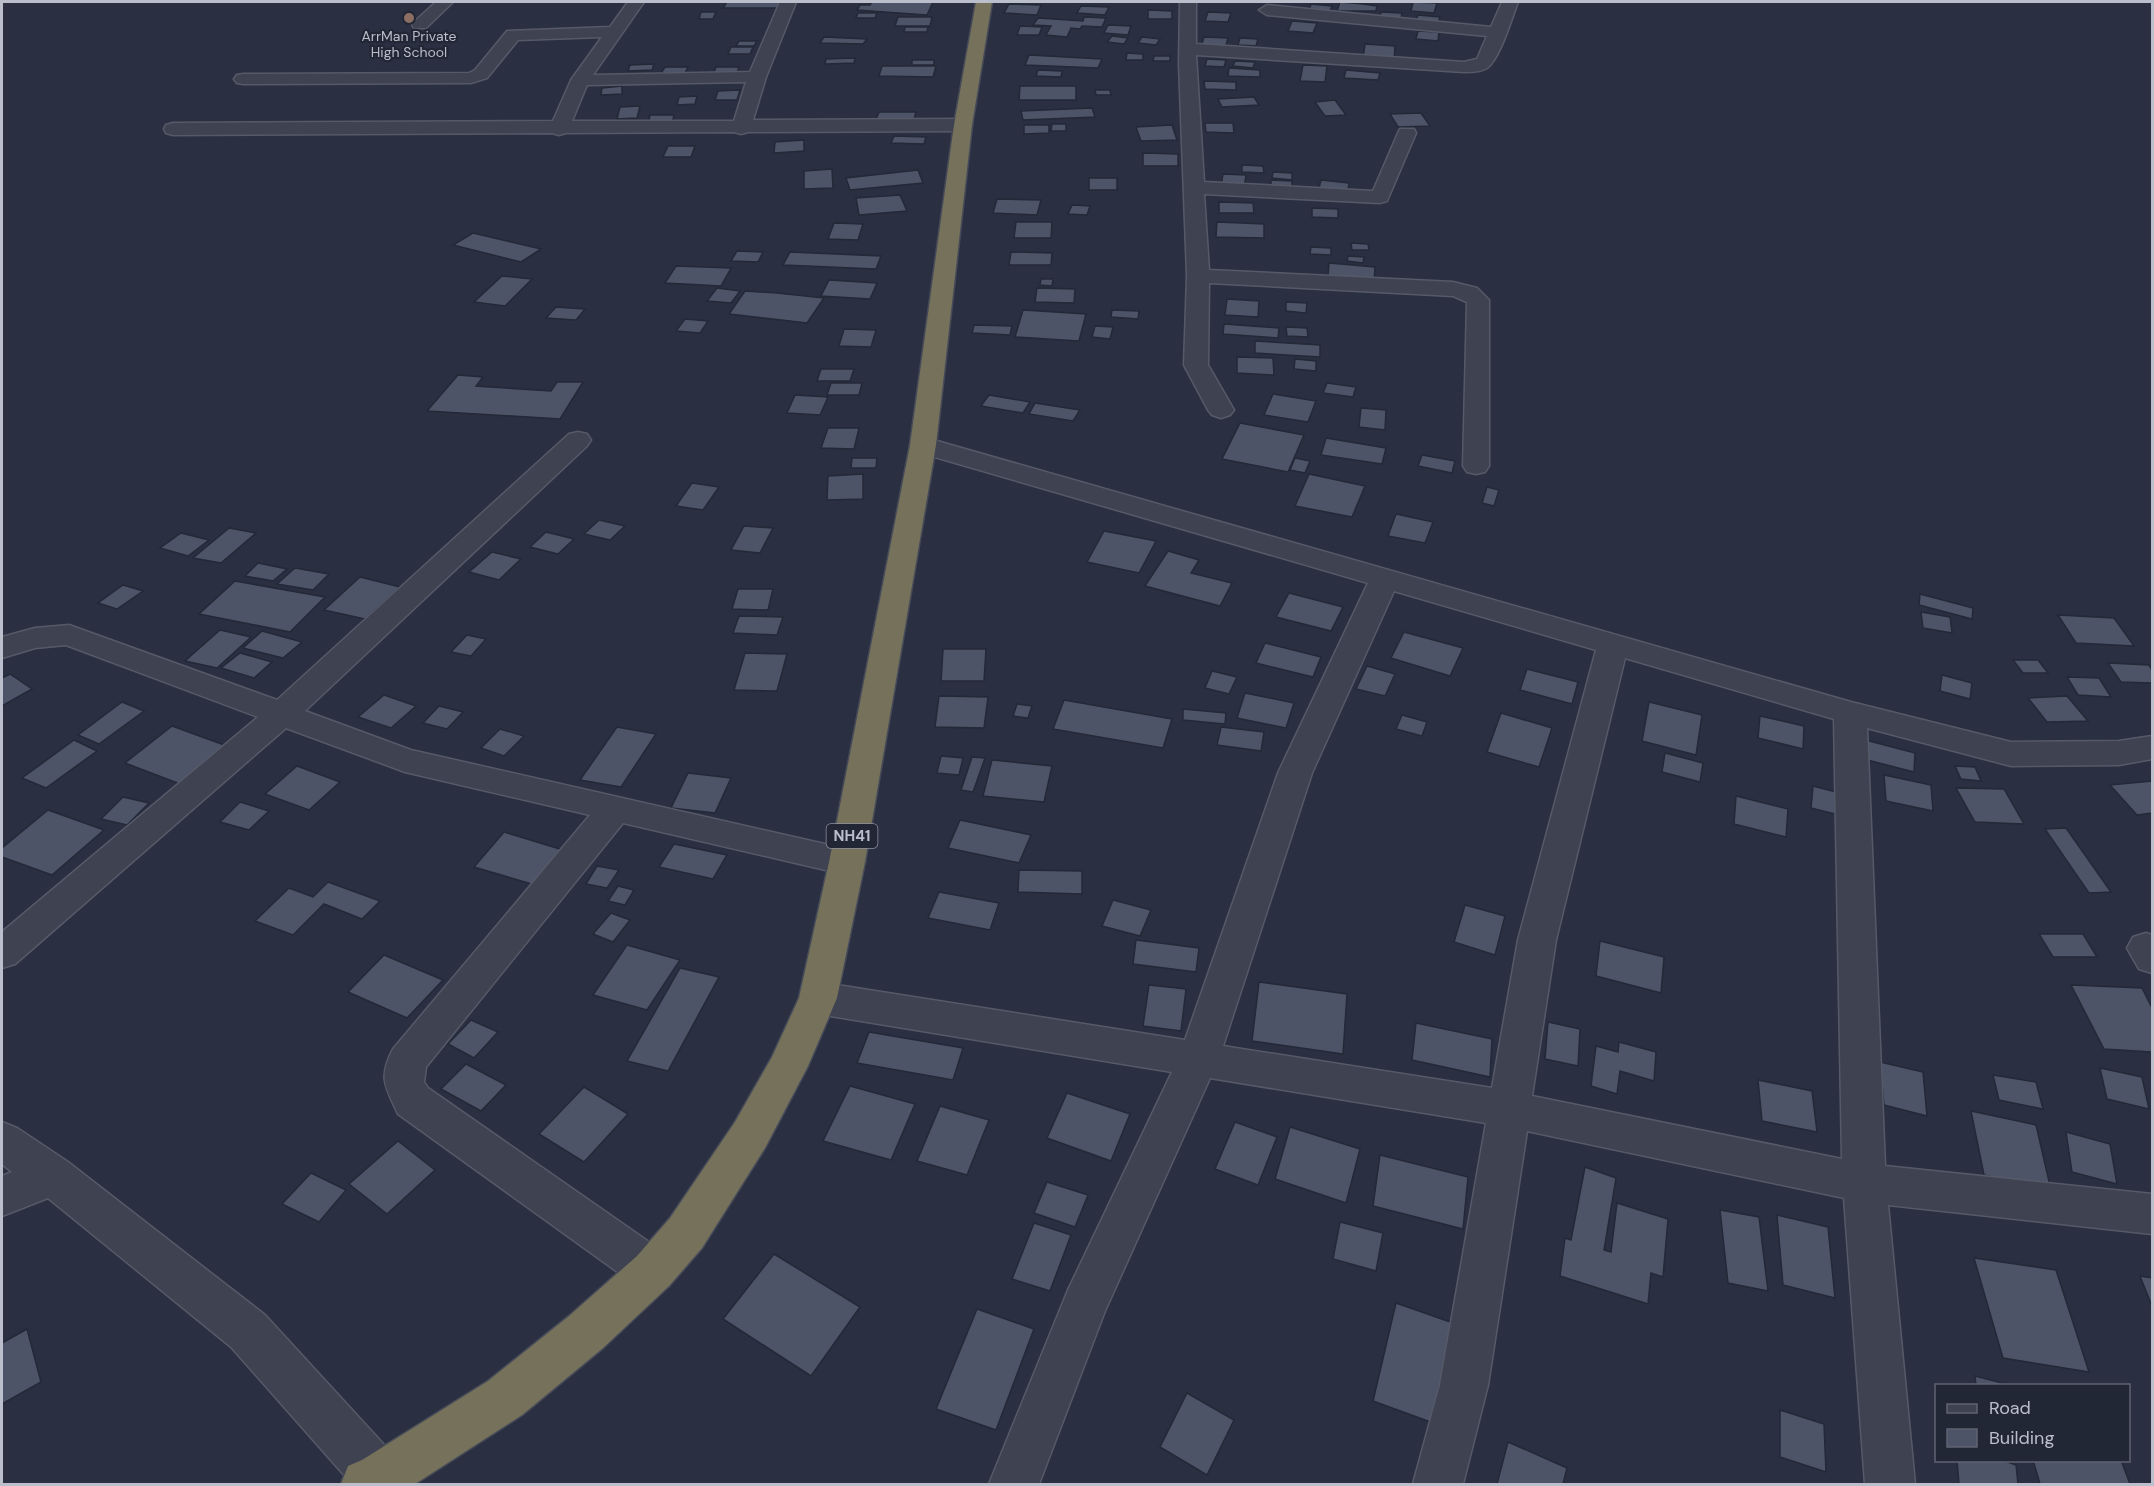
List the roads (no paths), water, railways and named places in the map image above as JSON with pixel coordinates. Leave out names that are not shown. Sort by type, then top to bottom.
[{"type":"highway","name":"NH41","points":[[373,1481],[505,1398],[586,1332],[653,1271],[686,1233],[750,1135],[788,1066],[818,998],[847,862],[922,445],[963,125],[984,2]]},
{"type":"street","points":[[420,25],[445,2]]},
{"type":"street","points":[[559,129],[580,80],[636,2]]},
{"type":"street","points":[[741,128],[757,77],[788,2]]},
{"type":"street","points":[[1188,2],[1198,276],[1196,365],[1221,410]]},
{"type":"street","points":[[1188,49],[1464,67],[1479,66],[1485,60],[1510,2]]},
{"type":"street","points":[[1267,10],[1497,32]]},
{"type":"street","points":[[243,79],[471,78],[481,74],[513,34],[612,33]]},
{"type":"street","points":[[580,80],[757,77]]},
{"type":"street","points":[[173,129],[559,129],[963,125]]},
{"type":"street","points":[[1195,188],[1380,197],[1407,134]]},
{"type":"street","points":[[1198,276],[1453,289],[1469,292],[1478,300],[1476,466]]},
{"type":"street","points":[[2,953],[282,714],[578,440]]},
{"type":"street","points":[[922,445],[1850,713],[2011,754],[2119,753],[2152,747]]},
{"type":"street","points":[[1014,1485],[1084,1306],[1198,1059],[1295,773],[1385,579]]},
{"type":"street","points":[[2,648],[30,637],[49,634],[69,635],[405,760],[847,862]]},
{"type":"street","points":[[1438,1485],[1464,1385],[1537,940],[1613,645]]},
{"type":"street","points":[[1850,713],[1864,1183],[1890,1485]]},
{"type":"street","points":[[615,809],[407,1061],[404,1082],[413,1101],[653,1271]]},
{"type":"street","points":[[818,998],[1509,1109],[1864,1183],[2152,1214]]},
{"type":"street","points":[[2,1141],[53,1176],[248,1331],[373,1481]]},
{"type":"street","points":[[2,1196],[53,1176]]},
{"type":"place","name":"ArrMan Private High School","points":[[409,18]]}]
